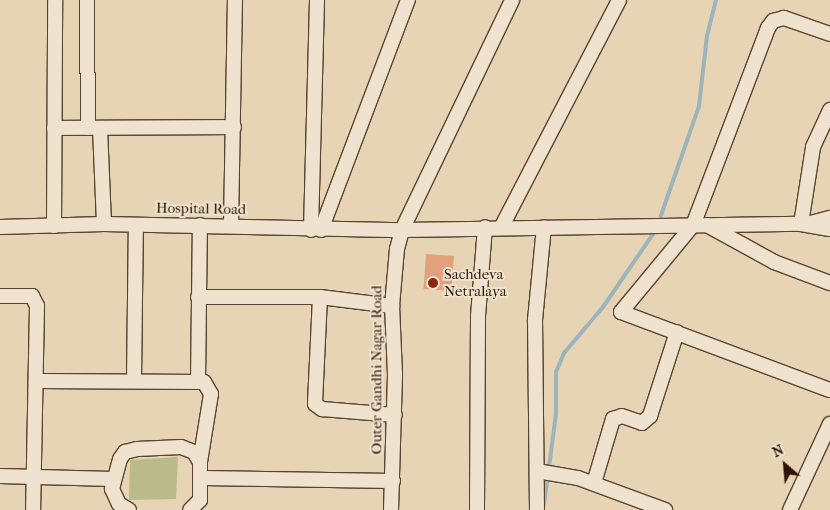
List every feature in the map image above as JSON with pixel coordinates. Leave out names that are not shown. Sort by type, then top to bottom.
[{"type":"street","points":[[54,226],[55,0]]},
{"type":"street","points":[[87,0],[94,128],[104,224]]},
{"type":"street","points":[[231,226],[234,128],[234,0]]},
{"type":"street","points":[[316,230],[317,0]]},
{"type":"street","points":[[316,230],[408,0]]},
{"type":"street","name":"Outer Gandhi Nagar Road","points":[[391,510],[395,415],[392,306],[394,268],[402,230],[512,0]]},
{"type":"street","points":[[502,226],[619,0]]},
{"type":"street","points":[[830,34],[784,18],[773,21],[768,28],[694,225],[622,312],[830,390]]},
{"type":"street","points":[[804,224],[813,147],[830,110]]},
{"type":"street","points":[[54,128],[234,128]]},
{"type":"street","points":[[804,224],[830,218]]},
{"type":"street","points":[[134,380],[136,224]]},
{"type":"street","name":"Hospital Road","points":[[0,228],[136,224],[316,230],[402,230],[502,226],[804,224]]},
{"type":"street","points":[[804,224],[830,229]]},
{"type":"street","points":[[198,382],[200,225]]},
{"type":"street","points":[[694,225],[774,262],[830,283]]},
{"type":"street","points":[[477,510],[478,316],[485,227]]},
{"type":"street","points":[[537,510],[540,471],[535,320],[544,227]]},
{"type":"street","points":[[0,296],[25,296],[36,300],[33,510]]},
{"type":"street","points":[[198,296],[320,297],[392,306]]},
{"type":"street","points":[[320,297],[315,404],[322,409],[395,415]]},
{"type":"street","points":[[594,483],[613,419],[622,416],[642,423],[650,416],[677,332]]},
{"type":"street","points":[[36,381],[134,380],[208,384],[211,394],[208,426],[200,462],[202,478],[200,500],[190,510]]},
{"type":"street","points":[[790,510],[830,424]]},
{"type":"street","points":[[129,510],[114,497],[112,479],[125,452],[137,449],[188,449],[194,452],[200,462]]},
{"type":"street","points":[[540,471],[562,474],[594,483],[665,510]]},
{"type":"street","points":[[0,476],[112,479]]},
{"type":"street","points":[[202,478],[393,482]]},
{"type":"green space","points":[[178,457],[176,499],[129,500],[130,460]]},
{"type":"building","points":[[426,254],[454,256],[451,291],[424,289]]},
{"type":"waterway","points":[[658,224],[699,106],[707,36],[716,0]]},
{"type":"waterway","points":[[544,505],[556,414],[556,372],[564,353],[603,307],[655,231]]},
{"type":"place","name":"Sachdeva Netralaya","points":[[433,283]]}]
